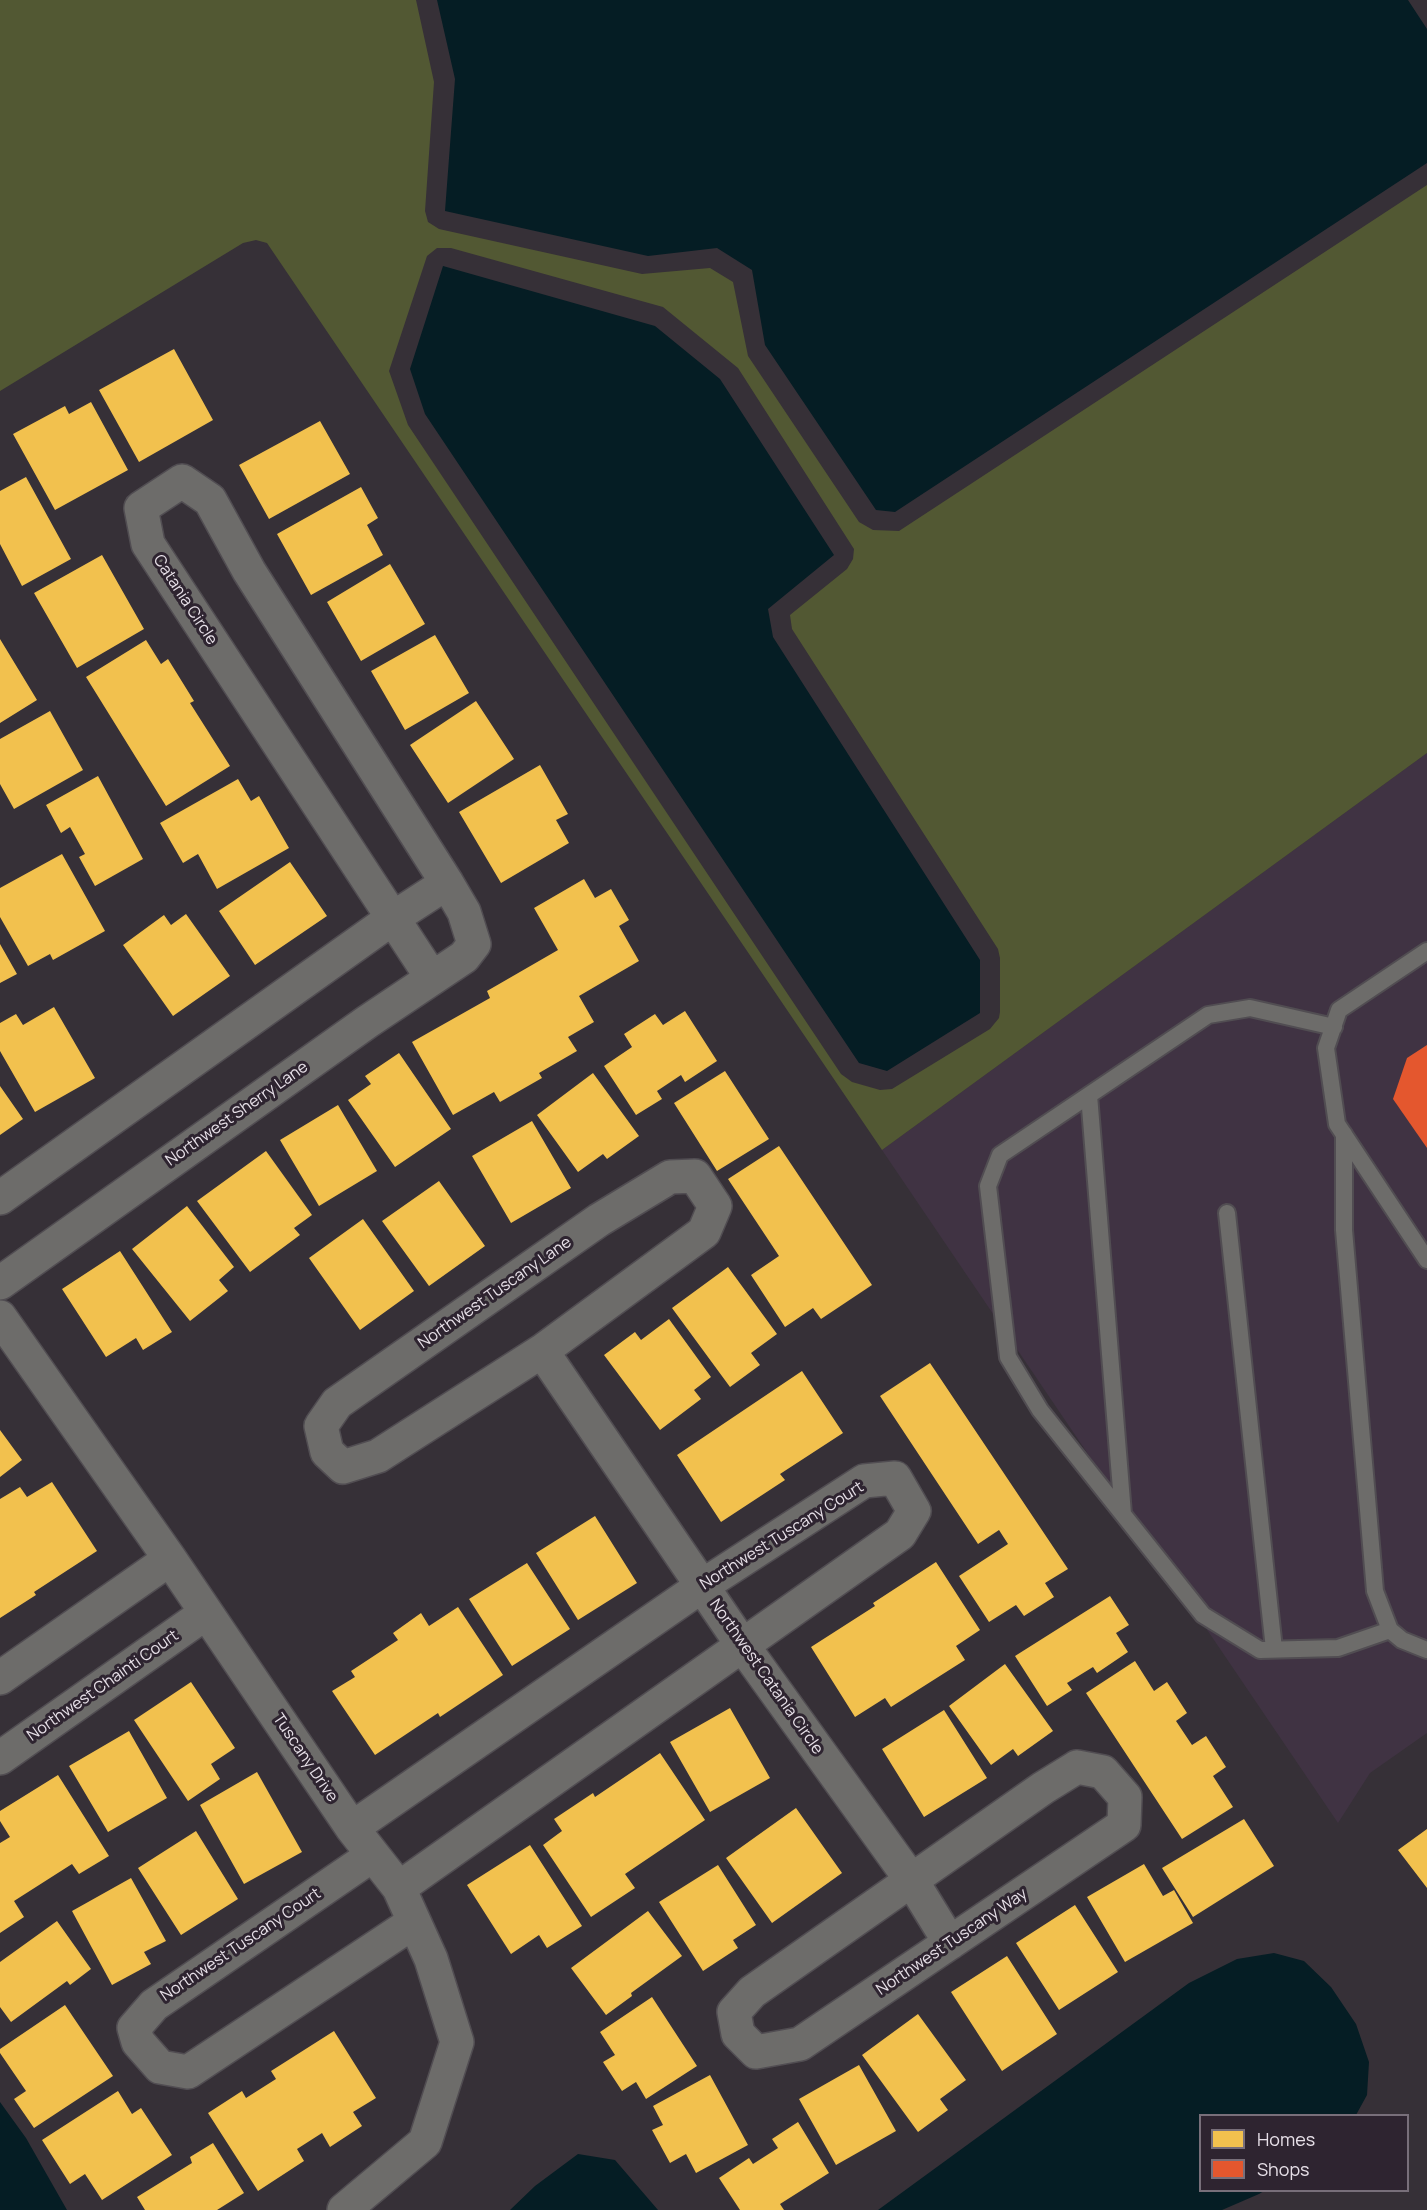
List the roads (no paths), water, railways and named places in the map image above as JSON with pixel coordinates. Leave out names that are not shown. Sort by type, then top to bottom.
[{"type":"street","name":"Catania Circle","points":[[432,978],[148,544],[141,508],[182,481],[210,500],[249,571],[447,883],[464,912],[474,945]]},
{"type":"street","points":[[0,1198],[393,918],[447,883]]},
{"type":"street","name":"Northwest Sherry Lane","points":[[0,1283],[367,1022],[464,957],[474,945]]},
{"type":"street","name":"Northwest Tuscany Lane","points":[[695,1176],[715,1206],[704,1232],[542,1351],[378,1456],[343,1467],[327,1452],[321,1426],[337,1403],[599,1220],[670,1177],[695,1176]]},
{"type":"street","name":"Tuscany Drive","points":[[0,1318],[170,1559],[352,1828],[399,1888],[430,1959],[457,2042],[425,2142],[344,2210]]},
{"type":"street","name":"Northwest Catania Circle","points":[[542,1351],[742,1646],[912,1881],[950,1943]]},
{"type":"street","name":"Northwest Tuscany Court","points":[[352,1828],[702,1586],[864,1481],[895,1478],[914,1511],[900,1534],[399,1888]]},
{"type":"street","points":[[0,1678],[170,1559]]},
{"type":"street","name":"Northwest Chainti Court","points":[[0,1758],[206,1613]]},
{"type":"street","name":"Northwest Tuscany Way","points":[[1077,1767],[1103,1772],[1125,1797],[1124,1825],[800,2044],[756,2052],[738,2034],[735,2012],[752,1992],[912,1881],[1043,1788],[1077,1767]]},
{"type":"street","name":"Northwest Tuscany Court","points":[[373,1855],[154,2005],[134,2028],[138,2042],[160,2067],[188,2072],[414,1922]]},
{"type":"lane","points":[[1427,951],[1339,1010],[1326,1048],[1337,1124],[1427,1260]]},
{"type":"lane","points":[[1334,1027],[1250,1008],[1208,1015],[1000,1155],[988,1186],[1008,1357],[1040,1410],[1203,1615],[1260,1650],[1338,1648],[1390,1630]]},
{"type":"lane","points":[[1089,1095],[1123,1514]]},
{"type":"lane","points":[[1344,1134],[1344,1230],[1375,1591],[1390,1630],[1402,1640],[1427,1650]]},
{"type":"lane","points":[[1227,1213],[1274,1649]]},
{"type":"water","points":[[437,0],[1408,0],[1427,29],[1427,163],[895,512],[876,510],[765,345],[752,270],[717,248],[648,256],[445,211],[455,79]]},
{"type":"water","points":[[443,266],[655,326],[720,379],[834,555],[768,609],[773,637],[980,960],[980,1013],[887,1071],[859,1063],[425,414],[410,369]]},
{"type":"water","points":[[1274,1953],[1304,1961],[1331,1987],[1356,2024],[1369,2062],[1367,2095],[1357,2114],[1199,2114],[1199,2192],[1262,2192],[1222,2210],[878,2210],[1189,1983],[1237,1959]]},
{"type":"water","points":[[0,2102],[26,2138],[67,2210],[0,2210]]},
{"type":"water","points":[[578,2154],[615,2160],[658,2210],[510,2210],[535,2186]]}]
